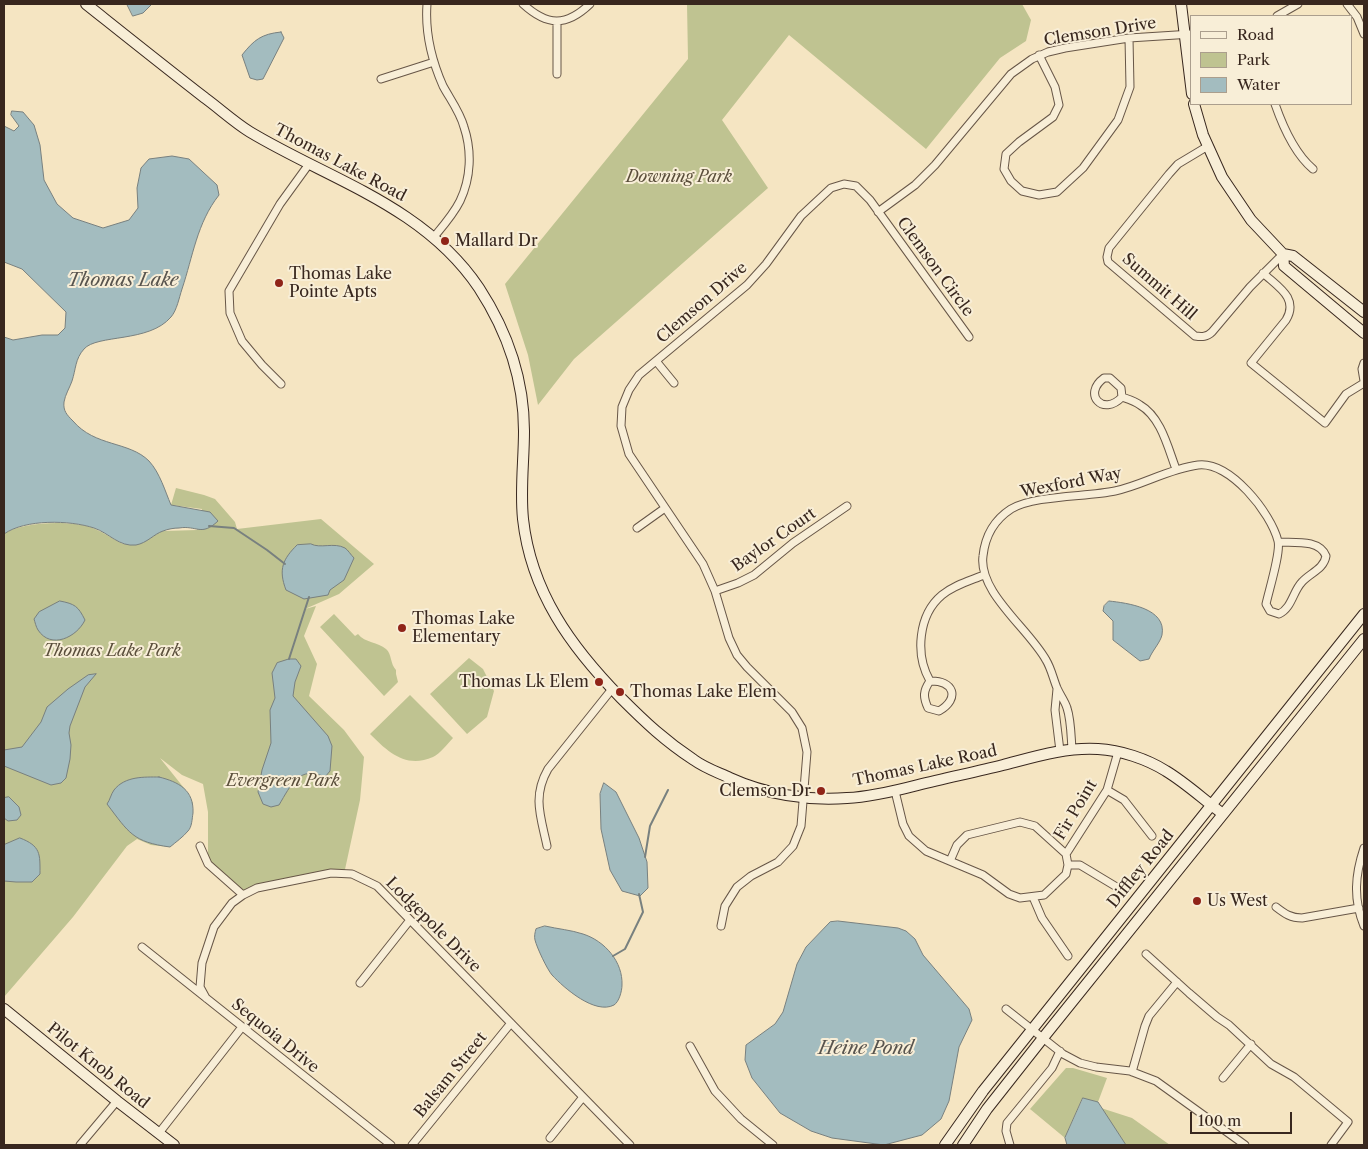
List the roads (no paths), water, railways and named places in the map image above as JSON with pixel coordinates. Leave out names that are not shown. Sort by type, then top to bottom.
[{"type":"street","name":"Thomas Lake Road","points":[[86,4],[248,131],[374,196],[406,216],[456,260],[476,284],[506,337],[516,366],[522,401],[524,432],[521,483],[526,537],[544,595],[562,628],[584,658],[658,735],[699,764],[749,786],[804,798],[848,798],[895,791],[1060,751],[1099,748],[1140,759],[1165,771],[1223,814]]},
{"type":"street","points":[[427,4],[429,38],[434,62],[443,85],[464,126],[470,159],[468,179],[461,200],[452,216],[433,238]]},
{"type":"street","points":[[523,4],[535,14],[545,19],[557,21],[579,14],[590,4]]},
{"type":"street","points":[[1181,4],[1188,34],[1190,64]]},
{"type":"street","points":[[1280,15],[1298,4]]},
{"type":"street","points":[[1347,4],[1357,17],[1364,34]]},
{"type":"street","points":[[557,21],[557,74]]},
{"type":"street","name":"Clemson Drive","points":[[721,926],[725,906],[737,887],[751,876],[778,862],[793,846],[801,826],[807,752],[802,728],[792,712],[746,667],[737,655],[729,638],[715,591],[703,564],[629,454],[621,426],[622,408],[628,390],[639,375],[747,285],[766,264],[801,216],[831,188],[844,184],[856,186],[878,212],[915,185],[935,165],[1011,74],[1024,63],[1039,55],[1065,48],[1129,38],[1188,34]]},
{"type":"street","points":[[1039,55],[1055,87],[1060,105],[1053,117],[1006,154],[1004,169],[1011,181],[1022,191],[1039,195],[1057,192],[1083,168],[1118,120],[1130,87],[1129,38]]},
{"type":"street","points":[[381,79],[434,62]]},
{"type":"street","points":[[1194,105],[1203,135],[1222,177],[1251,220],[1283,254],[1293,256],[1364,312]]},
{"type":"street","points":[[1275,105],[1303,160],[1314,169]]},
{"type":"street","name":"Summit Hill","points":[[1208,146],[1178,164],[1169,174],[1108,248],[1108,262],[1195,336],[1204,337],[1212,332],[1250,287],[1283,254]]},
{"type":"street","points":[[281,384],[242,341],[230,313],[229,290],[280,204],[309,164]]},
{"type":"street","name":"Clemson Circle","points":[[878,212],[970,337]]},
{"type":"street","points":[[1283,254],[1284,266],[1364,333]]},
{"type":"street","points":[[1263,273],[1287,295],[1290,307],[1286,320],[1251,363],[1325,423],[1346,394],[1364,382],[1362,369],[1364,363]]},
{"type":"street","points":[[656,361],[674,383]]},
{"type":"street","points":[[1104,378],[1110,378],[1121,388],[1122,397],[1116,403],[1100,404],[1096,400],[1095,387],[1104,378]]},
{"type":"street","points":[[1122,397],[1141,405],[1151,413],[1158,425],[1176,469]]},
{"type":"street","name":"Wexford Way","points":[[1072,749],[1067,709],[1046,659],[1034,641],[994,594],[984,576],[982,558],[986,538],[997,521],[1012,509],[1031,502],[1116,491],[1176,469],[1200,465],[1218,469],[1239,483],[1264,508],[1279,542]]},
{"type":"street","name":"Baylor Court","points":[[715,591],[754,575],[793,543],[847,506]]},
{"type":"street","points":[[636,528],[665,508]]},
{"type":"street","points":[[1279,542],[1314,544],[1322,548],[1326,556],[1322,565],[1297,588],[1284,612],[1274,614],[1266,604],[1279,542]]},
{"type":"street","points":[[930,681],[921,658],[921,635],[928,614],[941,596],[958,585],[984,576]]},
{"type":"street","name":"Diffley Road","points":[[963,1145],[1038,1034],[1211,806],[1364,614]]},
{"type":"street","name":"Diffley Road","points":[[945,1145],[983,1091],[1038,1034],[1223,814],[1364,639]]},
{"type":"street","points":[[930,681],[939,681],[949,687],[952,696],[949,705],[939,711],[928,708],[923,698],[925,688],[930,681]]},
{"type":"street","points":[[547,846],[538,804],[541,780],[612,689]]},
{"type":"street","name":"Wexford Way","points":[[1057,689],[1055,710],[1060,751]]},
{"type":"street","name":"Fir Point","points":[[1066,854],[1107,790],[1118,752]]},
{"type":"street","points":[[1107,790],[1124,800],[1152,836]]},
{"type":"street","points":[[895,791],[903,824],[909,836],[926,851],[983,875],[1009,894],[1020,898],[1044,895],[1066,874],[1068,865],[1066,854],[1035,826],[1020,822],[967,835],[957,845],[950,861]]},
{"type":"street","points":[[200,846],[208,864],[243,895]]},
{"type":"street","points":[[1364,848],[1358,867],[1356,892],[1364,926]]},
{"type":"street","points":[[1068,865],[1080,865],[1120,889]]},
{"type":"street","name":"Lodgepole Drive","points":[[206,998],[200,987],[202,963],[214,927],[232,903],[257,888],[332,873],[352,874],[377,886],[630,1145]]},
{"type":"street","points":[[1033,897],[1042,918],[1068,956]]},
{"type":"street","points":[[1276,907],[1294,918],[1359,908]]},
{"type":"street","points":[[360,983],[410,920]]},
{"type":"street","name":"Sequoia Drive","points":[[142,947],[391,1145]]},
{"type":"street","points":[[1146,954],[1251,1044],[1271,1064],[1294,1077],[1348,1122],[1331,1145]]},
{"type":"street","points":[[1132,1072],[1149,1016],[1178,982]]},
{"type":"street","name":"Pilot Knob Road","points":[[4,1009],[174,1145]]},
{"type":"street","points":[[1006,1009],[1060,1051],[1080,1063],[1132,1072],[1156,1081],[1245,1145]]},
{"type":"street","name":"Balsam Street","points":[[412,1145],[511,1022]]},
{"type":"street","points":[[159,1133],[242,1027]]},
{"type":"street","points":[[1222,1078],[1251,1044]]},
{"type":"street","points":[[690,1046],[715,1091],[741,1119],[773,1145]]},
{"type":"street","points":[[1010,1145],[1006,1132],[1007,1123],[1052,1068],[1060,1051]]},
{"type":"street","points":[[550,1138],[583,1097]]},
{"type":"street","points":[[80,1145],[117,1101]]},
{"type":"water","points":[[127,4],[152,4],[143,13],[133,16]]},
{"type":"water","points":[[281,32],[284,38],[263,79],[250,78],[242,55],[258,39],[268,34]]},
{"type":"water","name":"Thomas Lake","points":[[12,111],[23,112],[34,125],[40,145],[44,180],[57,204],[73,218],[103,228],[129,220],[138,208],[137,188],[141,168],[149,159],[172,156],[189,159],[217,185],[219,195],[205,217],[196,240],[178,304],[171,317],[150,331],[100,341],[84,349],[77,360],[64,405],[67,415],[91,435],[132,450],[149,461],[159,477],[171,505],[210,512],[218,521],[212,526],[203,529],[185,527],[169,529],[136,545],[119,542],[94,528],[61,522],[35,523],[13,529],[4,534],[4,337],[13,340],[42,335],[58,335],[65,328],[66,312],[22,269],[4,262],[4,126],[14,131],[19,126],[11,115]]},
{"type":"water","points":[[297,545],[341,546],[354,558],[344,580],[330,590],[328,595],[304,599],[286,590],[282,570],[288,555]]},
{"type":"water","points":[[60,601],[76,606],[85,620],[76,632],[70,636],[63,639],[50,639],[43,636],[38,630],[34,619],[39,612]]},
{"type":"water","points":[[1109,601],[1126,603],[1144,609],[1158,619],[1162,626],[1162,635],[1149,659],[1140,661],[1113,640],[1113,621],[1103,611],[1104,606]]},
{"type":"water","points":[[296,659],[301,666],[295,682],[293,696],[328,736],[332,746],[330,771],[325,777],[316,774],[302,775],[292,784],[279,805],[271,807],[263,804],[258,792],[262,770],[271,743],[270,710],[275,698],[272,673],[277,663]]},
{"type":"water","points":[[96,674],[85,687],[70,726],[70,759],[66,778],[61,783],[51,785],[4,766],[4,750],[22,747],[41,722],[47,707],[88,675]]},
{"type":"water","points":[[159,777],[184,788],[191,798],[193,805],[189,829],[170,847],[140,839],[127,829],[107,804],[118,785],[135,778]]},
{"type":"water","points":[[604,783],[616,792],[639,838],[647,862],[648,888],[640,896],[622,891],[610,870],[601,829],[600,794]]},
{"type":"water","points":[[9,797],[19,807],[21,815],[17,820],[8,821],[4,818],[4,798]]},
{"type":"water","points":[[20,838],[32,844],[38,851],[40,874],[32,882],[4,881],[4,845]]},
{"type":"water","name":"Heine Pond","points":[[838,921],[898,928],[906,931],[915,939],[923,955],[969,1009],[972,1020],[959,1047],[949,1101],[941,1119],[922,1135],[884,1145],[832,1138],[811,1131],[780,1113],[752,1078],[745,1060],[746,1045],[775,1024],[783,1012],[797,964],[806,947],[830,922]]},
{"type":"water","points":[[545,926],[583,934],[605,947],[616,961],[622,976],[621,990],[616,1004],[606,1007],[598,1006],[580,999],[552,975],[542,958],[535,939],[536,929]]},
{"type":"water","points":[[1083,1098],[1098,1102],[1126,1145],[1067,1145],[1065,1138]]},
{"type":"waterway","points":[[209,526],[234,528],[285,564]]},
{"type":"waterway","points":[[289,659],[309,597]]},
{"type":"waterway","points":[[645,857],[650,826],[668,790]]},
{"type":"waterway","points":[[613,956],[625,949],[643,912],[639,894]]},
{"type":"place","name":"Mallard Dr","points":[[445,241]]},
{"type":"place","name":"Thomas Lake Pointe Apts","points":[[279,283]]},
{"type":"place","name":"Thomas Lake Elementary","points":[[402,628]]},
{"type":"place","name":"Thomas Lk Elem","points":[[599,682]]},
{"type":"place","name":"Thomas Lake Elem","points":[[620,692]]},
{"type":"place","name":"Clemson Dr","points":[[821,791]]},
{"type":"place","name":"Us West","points":[[1197,901]]},
{"type":"park label","name":"Downing Park","points":[[679,177]]},
{"type":"park label","name":"Thomas Lake Park","points":[[112,651]]},
{"type":"park label","name":"Evergreen Park","points":[[283,781]]}]
